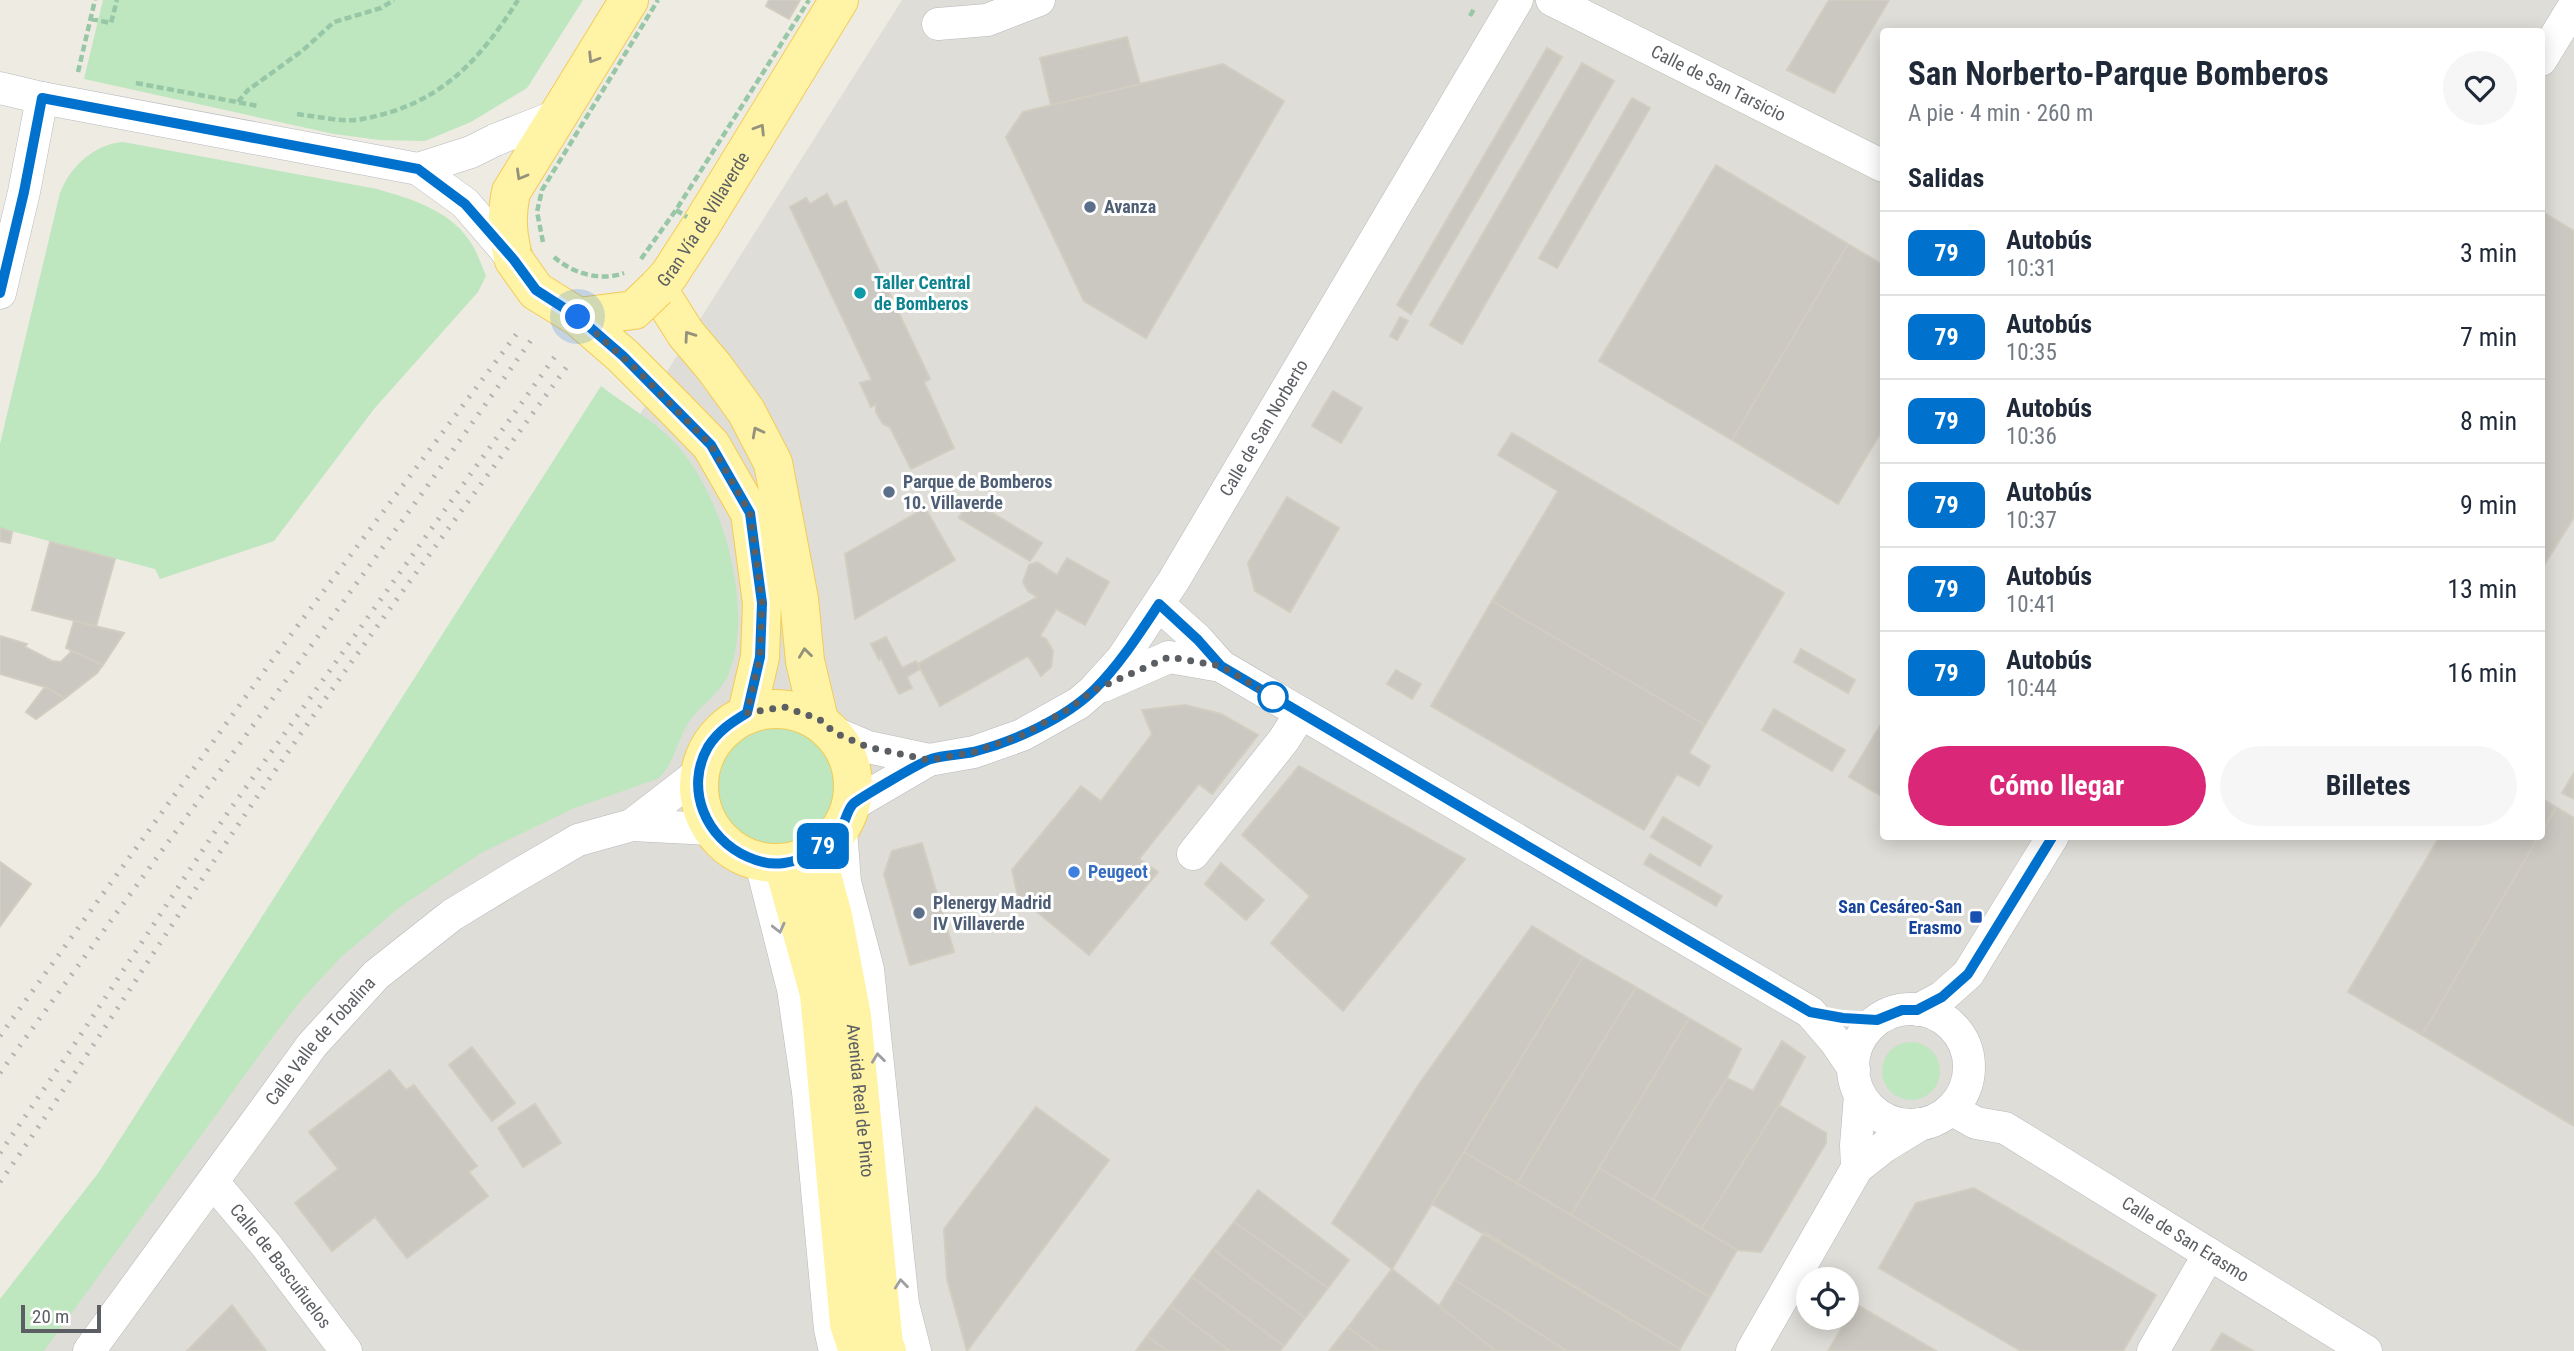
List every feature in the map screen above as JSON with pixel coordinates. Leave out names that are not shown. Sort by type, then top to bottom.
[{"type":"main road","points":[[629,0],[511,192],[507,235],[514,260],[536,290],[578,317],[623,356],[711,445],[750,513],[762,603],[760,657],[747,713]]},
{"type":"main road","name":"Gran Vía de Villaverde","points":[[578,317],[634,310],[640,275],[669,275],[839,0]]},
{"type":"main road","points":[[640,275],[746,411],[774,464],[799,599],[806,661],[827,726],[852,767],[811,843],[732,850],[710,829],[699,802],[699,774],[708,748],[724,727],[747,713],[784,707],[827,726]]},
{"type":"main road","name":"Avenida Real de Pinto","points":[[811,843],[819,994],[849,1324],[858,1351]]},
{"type":"main road","name":"Avenida Real de Pinto","points":[[811,843],[833,916],[852,1016],[884,1345],[887,1351]]},
{"type":"street","points":[[938,24],[988,20],[1039,0]]},
{"type":"street","name":"Calle de San Norberto","points":[[827,726],[868,747],[929,760],[974,752],[1022,735],[1069,709],[1094,690],[1122,659],[1159,604],[1517,0]]},
{"type":"street","name":"Calle de San Tarsicio","points":[[1552,0],[1880,164]]},
{"type":"street","points":[[2545,53],[2574,6]]},
{"type":"street","points":[[0,88],[418,169],[465,204],[514,260]]},
{"type":"street","points":[[0,293],[24,192],[42,98]]},
{"type":"street","points":[[418,169],[471,152],[556,116]]},
{"type":"street","points":[[1159,604],[1198,640],[1221,666],[1810,1012],[1835,1041],[1871,1109],[1885,1119],[1901,1124],[1921,1124]]},
{"type":"street","points":[[1094,690],[1169,657],[1221,666]]},
{"type":"street","points":[[1193,854],[1283,741],[1301,713]]},
{"type":"street","name":"Calle de San Norberto","points":[[811,843],[929,760]]},
{"type":"street","name":"Calle Valle de Tobalina","points":[[632,825],[699,774]]},
{"type":"street","name":"Calle Valle de Tobalina","points":[[89,1351],[312,1045],[376,975],[452,915],[578,840],[632,825],[710,829]]},
{"type":"street","points":[[1917,1010],[1942,997],[1968,974],[2051,840]]},
{"type":"street","points":[[811,843],[793,989],[808,1091],[830,1329],[835,1351]]},
{"type":"street","points":[[811,843],[845,882],[868,969],[903,1304],[915,1351]]},
{"type":"street","points":[[1956,1030],[1968,974]]},
{"type":"street","points":[[1752,1351],[1857,1168],[1885,1146],[1921,1124],[1939,1118],[1959,1097],[1968,1056],[1956,1030],[1943,1019],[1917,1010],[1902,1010],[1877,1020],[1810,1012]]},
{"type":"street","points":[[1857,1168],[1857,1082],[1853,1060],[1858,1043],[1877,1020]]},
{"type":"street","name":"Calle de San Erasmo","points":[[1959,1097],[1989,1100],[2005,1128],[2366,1351]]},
{"type":"street","name":"Calle de Bascuñuelos","points":[[213,1182],[266,1245],[346,1351]]},
{"type":"street","points":[[2153,1351],[2209,1254]]},
{"type":"path","points":[[78,72],[95,0]]},
{"type":"path","points":[[91,19],[111,23],[117,0]]},
{"type":"path","points":[[238,102],[248,90],[302,51],[334,22],[381,9],[394,0]]},
{"type":"path","points":[[286,113],[359,120],[412,103],[438,91],[475,60],[494,38],[518,0]]},
{"type":"path","points":[[658,0],[546,183],[537,212],[543,242],[556,259],[593,277],[640,275],[676,210],[809,0]]},
{"type":"path","points":[[1470,16],[1475,7]]},
{"type":"path","points":[[125,81],[262,107]]},
{"type":"path","points":[[676,210],[687,217]]},
{"type":"shaded area","points":[[902,0],[2574,0],[2574,1351],[16,1351],[432,743]]},
{"type":"green space","points":[[103,0],[583,0],[527,88],[471,122],[425,141],[380,140],[334,134],[84,79]]},
{"type":"green space","points":[[123,142],[377,189],[404,197],[443,215],[465,234],[486,276],[478,292],[374,409],[274,541],[160,579],[155,569],[0,528],[0,444],[60,193],[70,174],[84,158],[102,147]]},
{"type":"green space","points":[[601,386],[665,433],[691,463],[706,489],[729,552],[736,585],[736,648],[725,681],[690,720],[667,768],[657,779],[572,809],[481,853],[400,907],[341,957],[277,1031],[44,1351],[0,1351],[0,1299],[99,1172]]},
{"type":"green space","points":[[779,726],[803,731],[823,744],[836,764],[841,788],[836,812],[823,832],[803,845],[779,850],[755,845],[735,832],[722,812],[717,788],[722,764],[735,744],[755,731]]},
{"type":"green space","points":[[1905,1042],[1917,1042],[1932,1050],[1940,1065],[1940,1077],[1932,1092],[1917,1100],[1905,1100],[1890,1092],[1882,1077],[1882,1065],[1890,1050]]},
{"type":"building","points":[[769,0],[800,0],[789,19],[766,6]]},
{"type":"building","points":[[1829,0],[1889,0],[1834,93],[1787,70]]},
{"type":"building","points":[[1127,37],[1140,84],[1051,105],[1040,58]]},
{"type":"building","points":[[1547,48],[1562,57],[1411,314],[1397,305]]},
{"type":"building","points":[[1582,63],[1614,81],[1462,344],[1430,325]]},
{"type":"building","points":[[1223,64],[1284,101],[1146,338],[1084,301],[1006,137],[1023,112]]},
{"type":"building","points":[[1632,98],[1650,108],[1557,268],[1539,258]]},
{"type":"building","points":[[1716,165],[1848,244],[1732,440],[1599,361]]},
{"type":"building","name":"Taller Central de Bomberos","points":[[827,194],[834,207],[846,201],[930,379],[924,382],[954,448],[911,469],[890,427],[883,424],[876,412],[876,404],[871,407],[860,383],[872,380],[790,207],[806,198],[810,204]]},
{"type":"building","points":[[2545,213],[2574,231],[2574,517],[2545,564]]},
{"type":"building","points":[[1848,244],[1880,263],[1880,434],[1838,504],[1732,440]]},
{"type":"building","points":[[1400,317],[1408,321],[1397,340],[1390,336]]},
{"type":"building","points":[[1333,391],[1362,408],[1341,443],[1312,426]]},
{"type":"building","points":[[1512,433],[1784,593],[1705,725],[1492,601],[1558,491],[1498,455]]},
{"type":"building","points":[[1287,497],[1339,528],[1290,612],[1255,591],[1248,563]]},
{"type":"building","points":[[969,499],[1042,543],[1030,561],[959,518]]},
{"type":"building","points":[[925,508],[955,560],[855,619],[845,554]]},
{"type":"building","points":[[0,528],[12,532],[10,543],[0,541]]},
{"type":"building","points":[[50,542],[115,559],[96,626],[32,610]]},
{"type":"building","points":[[1067,558],[1109,582],[1085,625],[1056,609],[1040,636],[1046,639],[1053,651],[1051,667],[1041,676],[1028,656],[940,706],[918,664],[1037,597],[1028,591],[1023,582],[1029,565],[1037,562],[1057,575]]},
{"type":"building","points":[[1492,601],[1705,725],[1689,753],[1710,766],[1699,786],[1677,774],[1644,830],[1431,706]]},
{"type":"building","points":[[74,621],[124,633],[103,665],[66,648]]},
{"type":"building","points":[[0,636],[27,644],[25,647],[52,661],[61,662],[72,651],[103,665],[97,673],[65,698],[45,687],[0,674]]},
{"type":"building","points":[[886,637],[902,668],[916,661],[920,669],[907,677],[912,688],[899,694],[871,644]]},
{"type":"building","points":[[1801,649],[1855,680],[1848,693],[1794,662]]},
{"type":"building","points":[[1396,670],[1421,684],[1412,699],[1387,684]]},
{"type":"building","points":[[45,687],[65,698],[36,719],[26,712]]},
{"type":"building","points":[[1185,705],[1221,714],[1258,735],[1212,794],[1199,784],[1139,859],[1158,872],[1089,955],[1018,896],[1012,870],[1081,786],[1101,801],[1152,734],[1142,710]]},
{"type":"building","points":[[1774,709],[1845,750],[1832,771],[1762,730]]},
{"type":"building","points":[[1880,726],[1880,795],[1849,777]]},
{"type":"building","points":[[1299,766],[1465,859],[1343,1011],[1271,943],[1310,896],[1242,835]]},
{"type":"building","points":[[2574,773],[2574,799],[2562,793]]},
{"type":"building","points":[[2545,800],[2556,807],[2545,826]]},
{"type":"building","points":[[2556,807],[2574,818],[2574,1126],[2422,1035],[2537,840],[2545,840],[2545,828]]},
{"type":"building","points":[[1663,817],[1712,846],[1700,866],[1651,837]]},
{"type":"building","points":[[2438,840],[2537,840],[2422,1035],[2348,992]]},
{"type":"building","name":"Plenergy Madrid IV Villaverde","points":[[922,843],[954,952],[910,965],[884,874],[892,851]]},
{"type":"building","points":[[1650,854],[1722,896],[1716,906],[1644,864]]},
{"type":"building","points":[[0,862],[31,884],[0,926]]},
{"type":"building","points":[[1221,863],[1264,900],[1246,920],[1205,884]]},
{"type":"building","points":[[1532,926],[1583,957],[1392,1269],[1332,1223],[1419,1084]]},
{"type":"building","points":[[1583,957],[1636,987],[1517,1183],[1464,1152]]},
{"type":"building","points":[[1636,987],[1689,1018],[1571,1215],[1517,1183]]},
{"type":"building","points":[[1689,1018],[1741,1049],[1727,1078],[1653,1199],[1599,1168]]},
{"type":"building","points":[[1782,1041],[1805,1057],[1779,1105],[1702,1228],[1653,1199],[1727,1078],[1753,1091]]},
{"type":"building","points":[[472,1047],[515,1103],[492,1121],[449,1065]]},
{"type":"building","points":[[390,1070],[406,1090],[414,1085],[477,1166],[469,1172],[488,1196],[407,1258],[375,1217],[332,1251],[295,1203],[338,1169],[309,1132]]},
{"type":"building","points":[[535,1104],[561,1143],[523,1167],[498,1128]]},
{"type":"building","points":[[1779,1105],[1826,1133],[1826,1143],[1761,1252],[1737,1250],[1702,1228]]},
{"type":"building","points":[[1036,1107],[1109,1160],[967,1351],[947,1279],[944,1229]]},
{"type":"building","points":[[1464,1152],[1710,1297],[1680,1349],[1432,1204]]},
{"type":"building","points":[[1599,1168],[1737,1250],[1710,1297],[1571,1215]]},
{"type":"building","points":[[1974,1188],[2156,1295],[2123,1351],[2021,1351],[1879,1268],[1916,1203]]},
{"type":"building","points":[[1258,1190],[1349,1260],[1328,1288],[1234,1222]]},
{"type":"building","points":[[1234,1222],[1328,1288],[1305,1318],[1213,1249]]},
{"type":"building","points":[[1484,1232],[1680,1349],[1679,1351],[1567,1351],[1455,1280]]},
{"type":"building","points":[[1213,1249],[1305,1318],[1284,1346],[1192,1277]]},
{"type":"building","points":[[1392,1269],[1496,1351],[1379,1351],[1348,1327]]},
{"type":"building","points":[[1192,1277],[1284,1346],[1280,1351],[1230,1351],[1170,1306]]},
{"type":"building","points":[[1455,1280],[1567,1351],[1496,1351],[1439,1306]]},
{"type":"building","points":[[232,1305],[266,1351],[187,1351]]},
{"type":"building","points":[[1170,1306],[1230,1351],[1168,1351],[1147,1336]]},
{"type":"building","points":[[1859,1306],[1936,1351],[1828,1351],[1841,1330],[1859,1330]]},
{"type":"building","points":[[1348,1327],[1379,1351],[1329,1351]]},
{"type":"building","points":[[2222,1333],[2253,1351],[2211,1351]]},
{"type":"building","points":[[1147,1336],[1168,1351],[1136,1351]]},
{"type":"railway","points":[[0,1036],[281,648],[521,328]]},
{"type":"railway","points":[[0,1073],[534,336]]},
{"type":"railway","points":[[0,1153],[224,818],[556,355]]},
{"type":"railway","points":[[0,1182],[278,767],[359,651],[568,365]]},
{"type":"bus line","name":"79","points":[[0,293],[24,192],[42,98],[332,155],[418,169],[461,201],[514,260],[536,290],[578,317],[623,356],[711,445],[750,513],[762,603],[760,657],[747,713],[724,727],[708,748],[699,774],[699,802],[710,829],[732,850],[761,863],[783,864],[816,853],[841,830],[852,805],[929,760],[974,752],[1022,735],[1079,703],[1122,659],[1159,604],[1198,640],[1221,666],[1810,1012],[1877,1020],[1902,1010],[1917,1010],[1942,997],[1968,974],[2051,840]]},
{"type":"place","name":"Avanza","points":[[1090,207]]},
{"type":"place","name":"Taller Central de Bomberos","points":[[860,293]]},
{"type":"place","name":"Parque de Bomberos 10. Villaverde","points":[[889,492]]},
{"type":"place","name":"Peugeot","points":[[1074,872]]},
{"type":"place","name":"Plenergy Madrid IV Villaverde","points":[[919,913]]},
{"type":"place","name":"San Cesáreo-San Erasmo","points":[[1976,917]]},
{"type":"route","points":[[578,317],[623,356],[711,445],[750,513],[762,603],[760,657],[747,713],[784,707],[819,719],[835,733],[868,747],[929,760],[974,752],[1022,735],[1079,703],[1094,690],[1169,657],[1221,666],[1273,697]]}]
